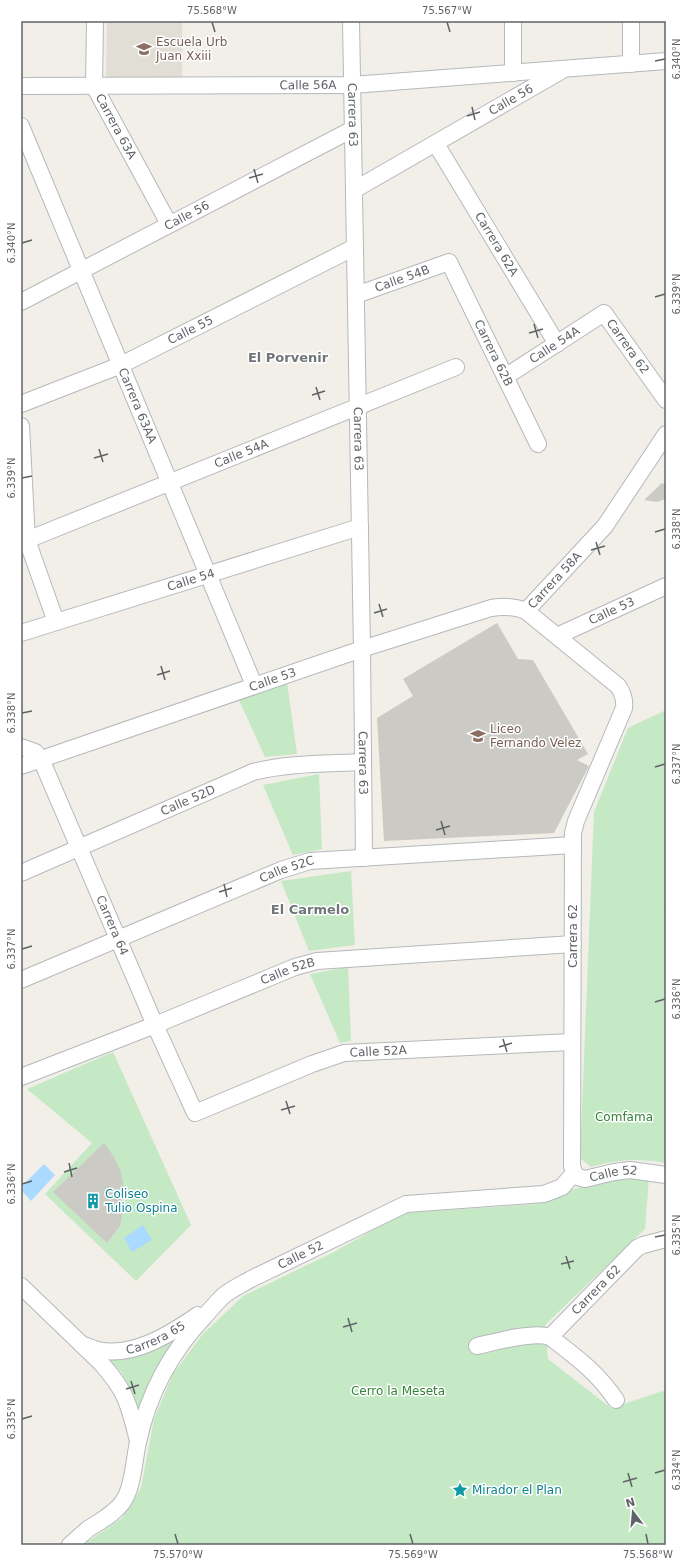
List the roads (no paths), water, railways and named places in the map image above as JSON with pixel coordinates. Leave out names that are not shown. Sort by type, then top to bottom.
[{"type":"street","name":"Carrera 63A","points":[[95,21],[94,86],[169,224]]},
{"type":"street","name":"Carrera 63","points":[[351,21],[362,649],[364,858]]},
{"type":"street","points":[[513,21],[513,73]]},
{"type":"street","points":[[631,21],[631,64]]},
{"type":"street","name":"Calle 56A","points":[[21,86],[352,85],[666,61]]},
{"type":"street","name":"Calle 56","points":[[354,190],[564,69]]},
{"type":"street","name":"Carrera 63AA","points":[[21,126],[254,685]]},
{"type":"street","name":"Calle 56","points":[[21,302],[353,129]]},
{"type":"street","name":"Carrera 62A","points":[[436,144],[557,344]]},
{"type":"street","name":"Calle 55","points":[[21,404],[121,365],[355,247]]},
{"type":"street","name":"Calle 54B","points":[[356,295],[449,262]]},
{"type":"street","name":"Carrera 62B","points":[[449,262],[538,444]]},
{"type":"street","name":"Calle 54A","points":[[505,377],[604,313]]},
{"type":"street","name":"Carrera 62","points":[[604,313],[666,400]]},
{"type":"street","name":"Calle 54A","points":[[27,540],[456,367]]},
{"type":"street","points":[[21,426],[27,540],[56,622]]},
{"type":"street","name":"Carrera 58A","points":[[624,708],[624,697],[618,686],[526,611],[605,526],[666,434]]},
{"type":"street","name":"Calle 54","points":[[21,633],[360,526]]},
{"type":"street","name":"Calle 53","points":[[557,636],[666,586]]},
{"type":"street","name":"Calle 53","points":[[21,766],[254,685],[491,608],[503,606],[516,607],[526,611]]},
{"type":"street","name":"Carrera 62","points":[[574,1173],[572,1166],[573,832],[576,820],[624,708]]},
{"type":"street","points":[[21,747],[35,752],[41,758]]},
{"type":"street","name":"Carrera 64","points":[[41,758],[155,1025],[195,1113]]},
{"type":"street","name":"Calle 52D","points":[[21,873],[253,772],[288,765],[363,762]]},
{"type":"street","name":"Calle 52C","points":[[21,980],[292,866],[310,861],[573,845]]},
{"type":"street","name":"Calle 52B","points":[[21,1077],[155,1025],[294,967],[317,961],[573,944]]},
{"type":"street","name":"Calle 52A","points":[[195,1113],[312,1064],[344,1053],[572,1042]]},
{"type":"street","name":"Calle 52","points":[[70,1545],[88,1530],[108,1517],[122,1503],[129,1491],[138,1442],[151,1399],[174,1354],[192,1330],[222,1297],[233,1289],[406,1204],[544,1194],[562,1187],[574,1173],[578,1177],[585,1179],[630,1170],[666,1175]]},
{"type":"street","name":"Carrera 62","points":[[550,1337],[637,1248],[666,1240]]},
{"type":"street","name":"Carrera 65","points":[[21,1286],[101,1363],[119,1386],[126,1401],[138,1442]]},
{"type":"street","name":"Carrera 65","points":[[80,1344],[98,1350],[111,1351],[130,1349],[152,1342],[187,1323],[222,1297]]},
{"type":"street","points":[[477,1346],[534,1335],[544,1335],[550,1337],[588,1366],[605,1384],[616,1400]]},
{"type":"water","points":[[44,1164],[55,1175],[31,1201],[21,1190],[21,1187]]},
{"type":"water","points":[[143,1225],[152,1240],[132,1252],[124,1238]]},
{"type":"place","name":"Escuela Urb Juan Xxiii","points":[[144,49]]},
{"type":"place","name":"Liceo Fernando Velez","points":[[478,736]]},
{"type":"place","name":"Coliseo Tulio Ospina","points":[[93,1201]]},
{"type":"place","name":"Mirador el Plan","points":[[460,1490]]},
{"type":"district","name":"El Porvenir","points":[[288,357]]},
{"type":"district","name":"El Carmelo","points":[[310,909]]},
{"type":"park label","name":"Comfama","points":[[624,1117]]},
{"type":"park label","name":"Cerro la Meseta","points":[[398,1391]]}]
